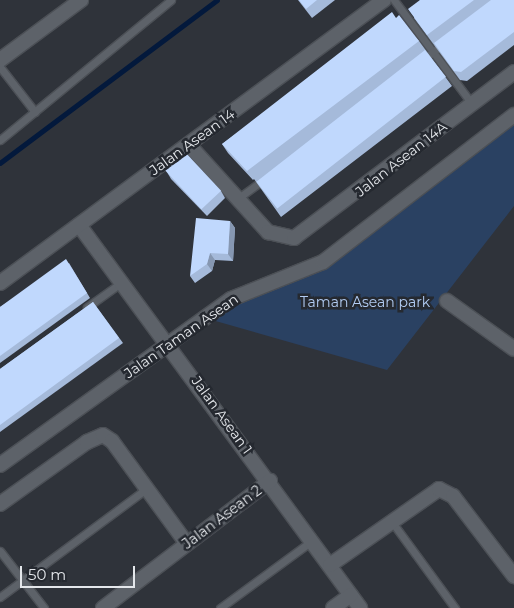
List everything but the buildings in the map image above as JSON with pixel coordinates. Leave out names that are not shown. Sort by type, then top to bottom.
[{"type":"street","points":[[0,60],[81,0]]},
{"type":"street","name":"Jalan Asean 14","points":[[0,283],[384,0]]},
{"type":"street","name":"Jalan Asean 14A","points":[[237,200],[268,232],[285,238],[304,234],[514,72]]},
{"type":"street","name":"Jalan Taman Asean","points":[[0,466],[240,294],[324,262],[514,115]]},
{"type":"street","points":[[189,145],[237,200]]},
{"type":"street","name":"Jalan Asean 1","points":[[79,225],[270,480],[360,608]]},
{"type":"street","points":[[447,301],[514,349]]},
{"type":"street","points":[[0,504],[87,442],[103,435],[187,544]]},
{"type":"street","name":"Jalan Asean 2","points":[[103,608],[270,480]]},
{"type":"street","points":[[330,565],[433,491],[447,491],[514,576]]},
{"type":"street","points":[[333,608],[351,595]]},
{"type":"lane","points":[[0,140],[171,0]]},
{"type":"lane","points":[[394,0],[472,104]]},
{"type":"lane","points":[[418,64],[456,34]]},
{"type":"lane","points":[[0,67],[35,112]]},
{"type":"lane","points":[[237,200],[276,170]]},
{"type":"lane","points":[[76,315],[122,282]]},
{"type":"lane","points":[[0,597],[23,582],[146,489]]},
{"type":"lane","points":[[392,522],[455,608]]},
{"type":"lane","points":[[220,608],[313,540]]},
{"type":"lane","points":[[0,551],[44,608]]},
{"type":"green space","name":"Taman Asean park","points":[[514,114],[514,206],[387,370],[205,318],[315,265]]},
{"type":"waterway","points":[[0,163],[217,0]]}]
